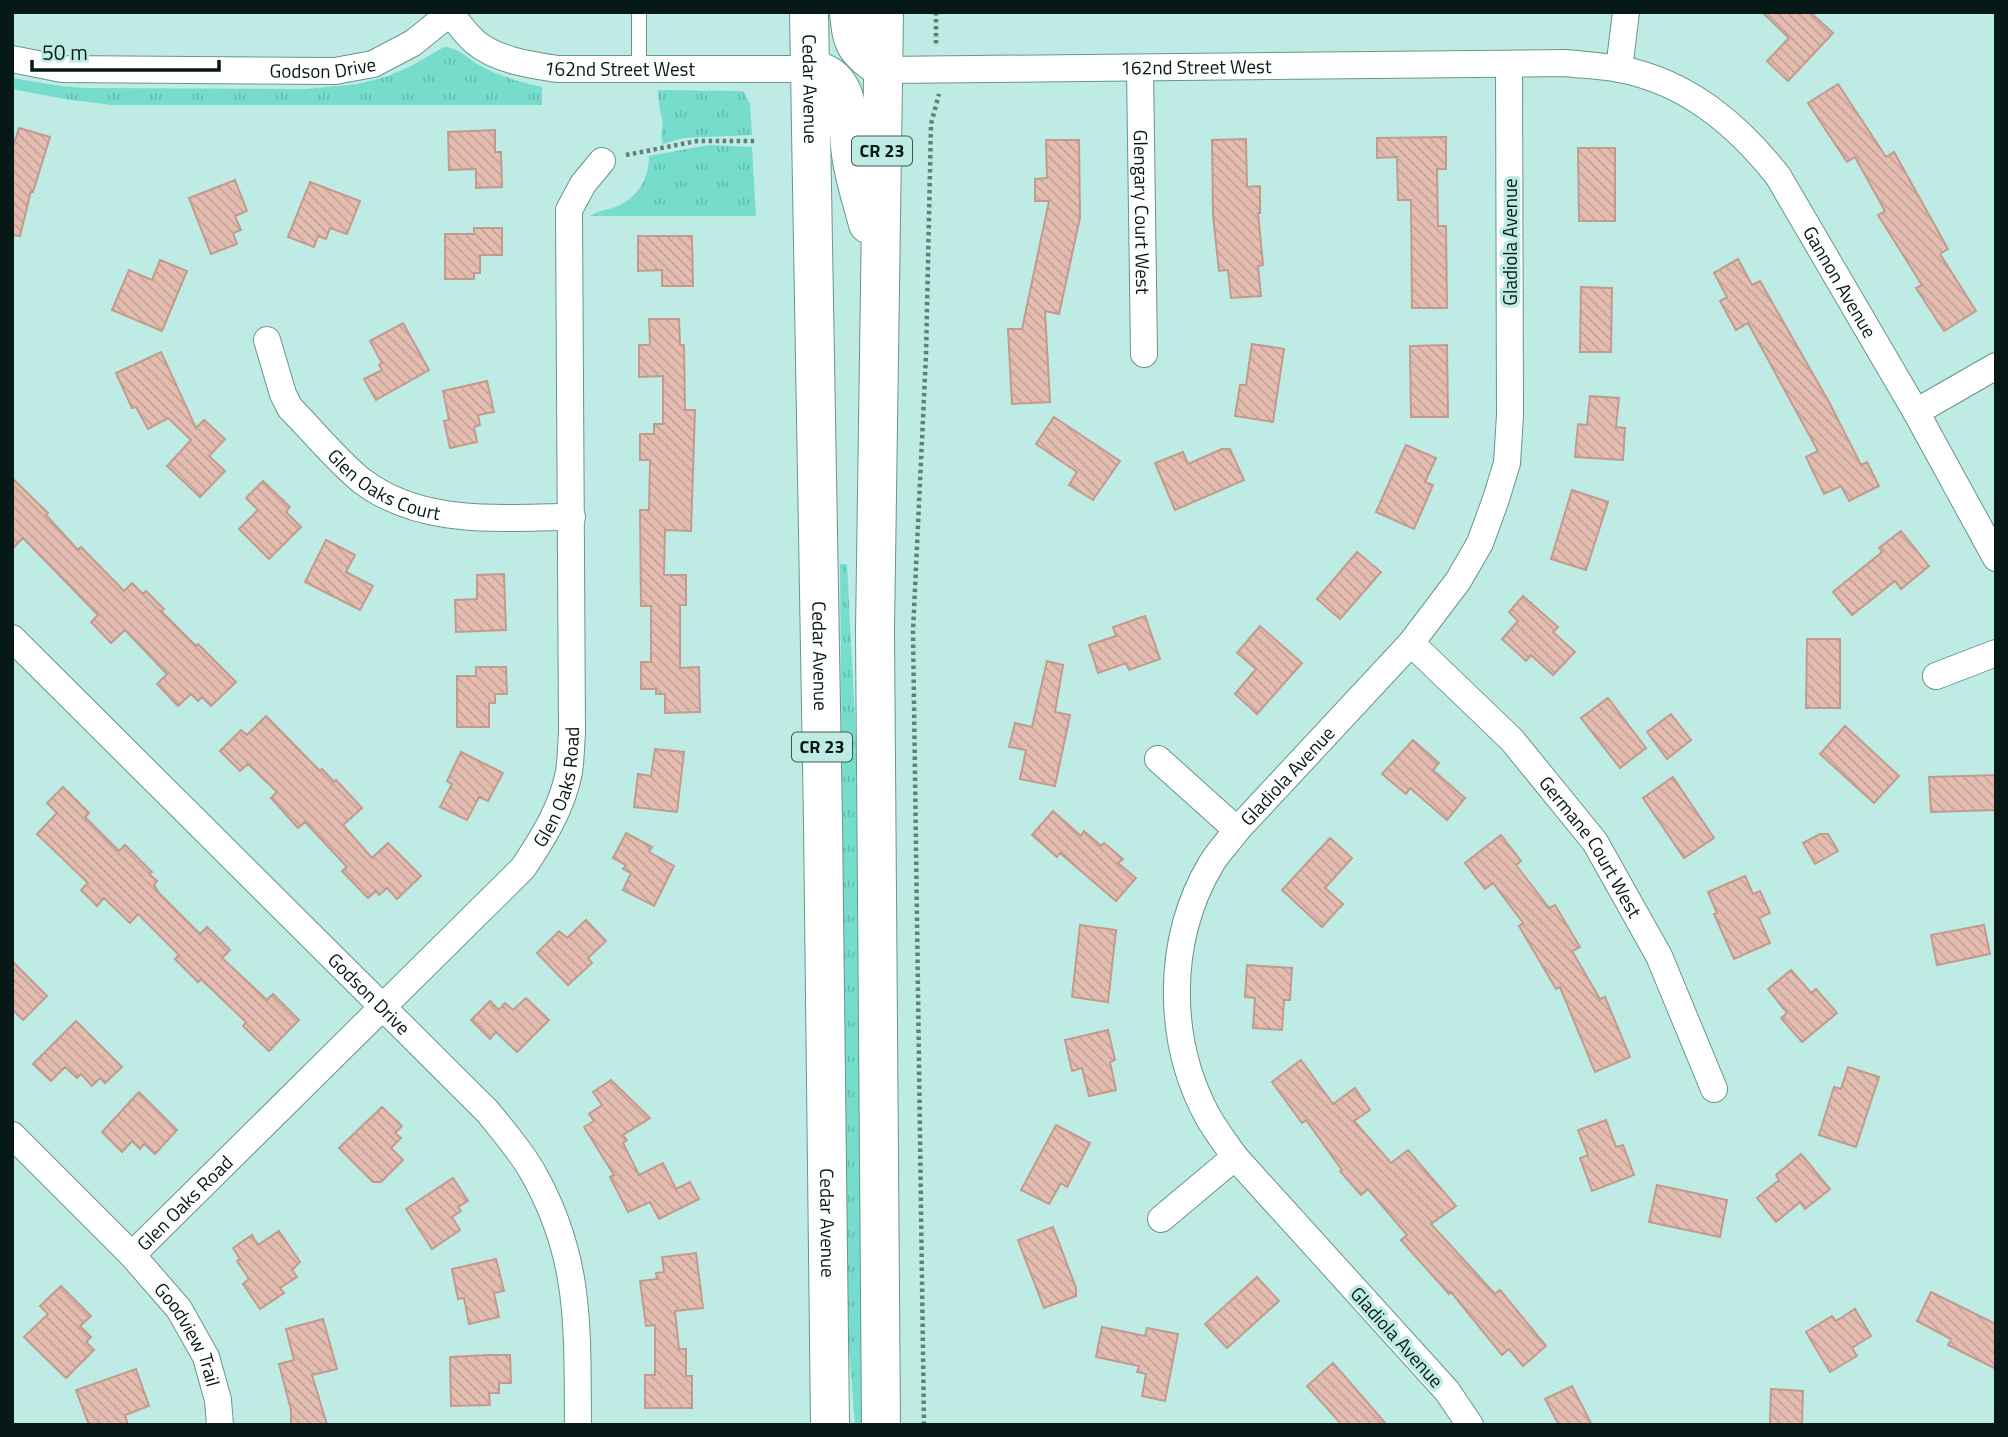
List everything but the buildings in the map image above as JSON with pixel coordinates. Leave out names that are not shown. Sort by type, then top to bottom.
[{"type":"main road","name":"Cedar Avenue","points":[[809,12],[830,1425]]},
{"type":"main road","points":[[849,12],[853,41],[859,52],[884,70]]},
{"type":"main road","name":"CR 23","points":[[881,1425],[875,631],[884,12]]},
{"type":"main road","points":[[809,69],[823,71],[834,79],[846,102],[851,156],[881,274]]},
{"type":"street","points":[[1619,69],[1626,12]]},
{"type":"street","name":"162nd Street West","points":[[451,13],[475,43],[525,64],[557,69],[809,69]]},
{"type":"street","name":"Godson Drive","points":[[12,59],[62,69],[335,72],[373,64],[413,43],[451,13]]},
{"type":"street","name":"Gannon Avenue","points":[[1509,64],[1566,63],[1619,69],[1648,76],[1708,105],[1759,151],[1778,176],[1916,412],[1996,558]]},
{"type":"street","name":"162nd Street West","points":[[884,70],[1509,64]]},
{"type":"street","name":"Gladiola Avenue","points":[[1469,1425],[1447,1391],[1235,1157],[1208,1117],[1191,1077],[1181,1036],[1176,998],[1183,927],[1211,863],[1237,830],[1411,643],[1458,581],[1480,543],[1507,463],[1510,415],[1509,64]]},
{"type":"street","name":"Glengary Court West","points":[[1140,68],[1144,354]]},
{"type":"street","name":"Glen Oaks Road","points":[[132,1255],[523,868],[545,835],[559,805],[569,771],[572,732],[569,210],[583,184],[602,161]]},
{"type":"street","name":"Glen Oaks Court","points":[[267,340],[283,394],[290,408],[363,481],[407,505],[430,513],[458,516],[572,517]]},
{"type":"street","points":[[1916,412],[1996,366]]},
{"type":"street","name":"Godson Drive","points":[[12,638],[488,1112],[523,1157],[550,1207],[565,1246],[575,1296],[578,1425]]},
{"type":"street","name":"Germane Court West","points":[[1411,643],[1512,740],[1595,842],[1659,956],[1714,1089]]},
{"type":"street","points":[[1936,676],[1996,653]]},
{"type":"street","points":[[1158,758],[1237,830]]},
{"type":"street","name":"Goodview Trail","points":[[12,1135],[132,1255],[179,1309],[199,1342],[213,1378],[220,1425]]},
{"type":"street","points":[[1161,1219],[1235,1157]]},
{"type":"lane","points":[[639,12],[639,69]]},
{"type":"path","points":[[924,1425],[913,631],[926,355],[931,124],[939,94],[936,12]]},
{"type":"path","points":[[602,161],[696,141],[757,141]]},
{"type":"green space","points":[[444,47],[458,51],[494,72],[542,87],[542,105],[112,105],[12,89],[12,78],[85,88],[306,89],[358,84],[409,67]]},
{"type":"green space","points":[[658,90],[743,91],[750,104],[752,135],[684,138],[663,144]]},
{"type":"green space","points":[[709,145],[752,147],[756,216],[590,216],[618,206],[637,192],[645,179],[649,156]]},
{"type":"green space","points":[[840,564],[847,564],[856,739],[863,1425],[855,1425],[847,1325]]}]
